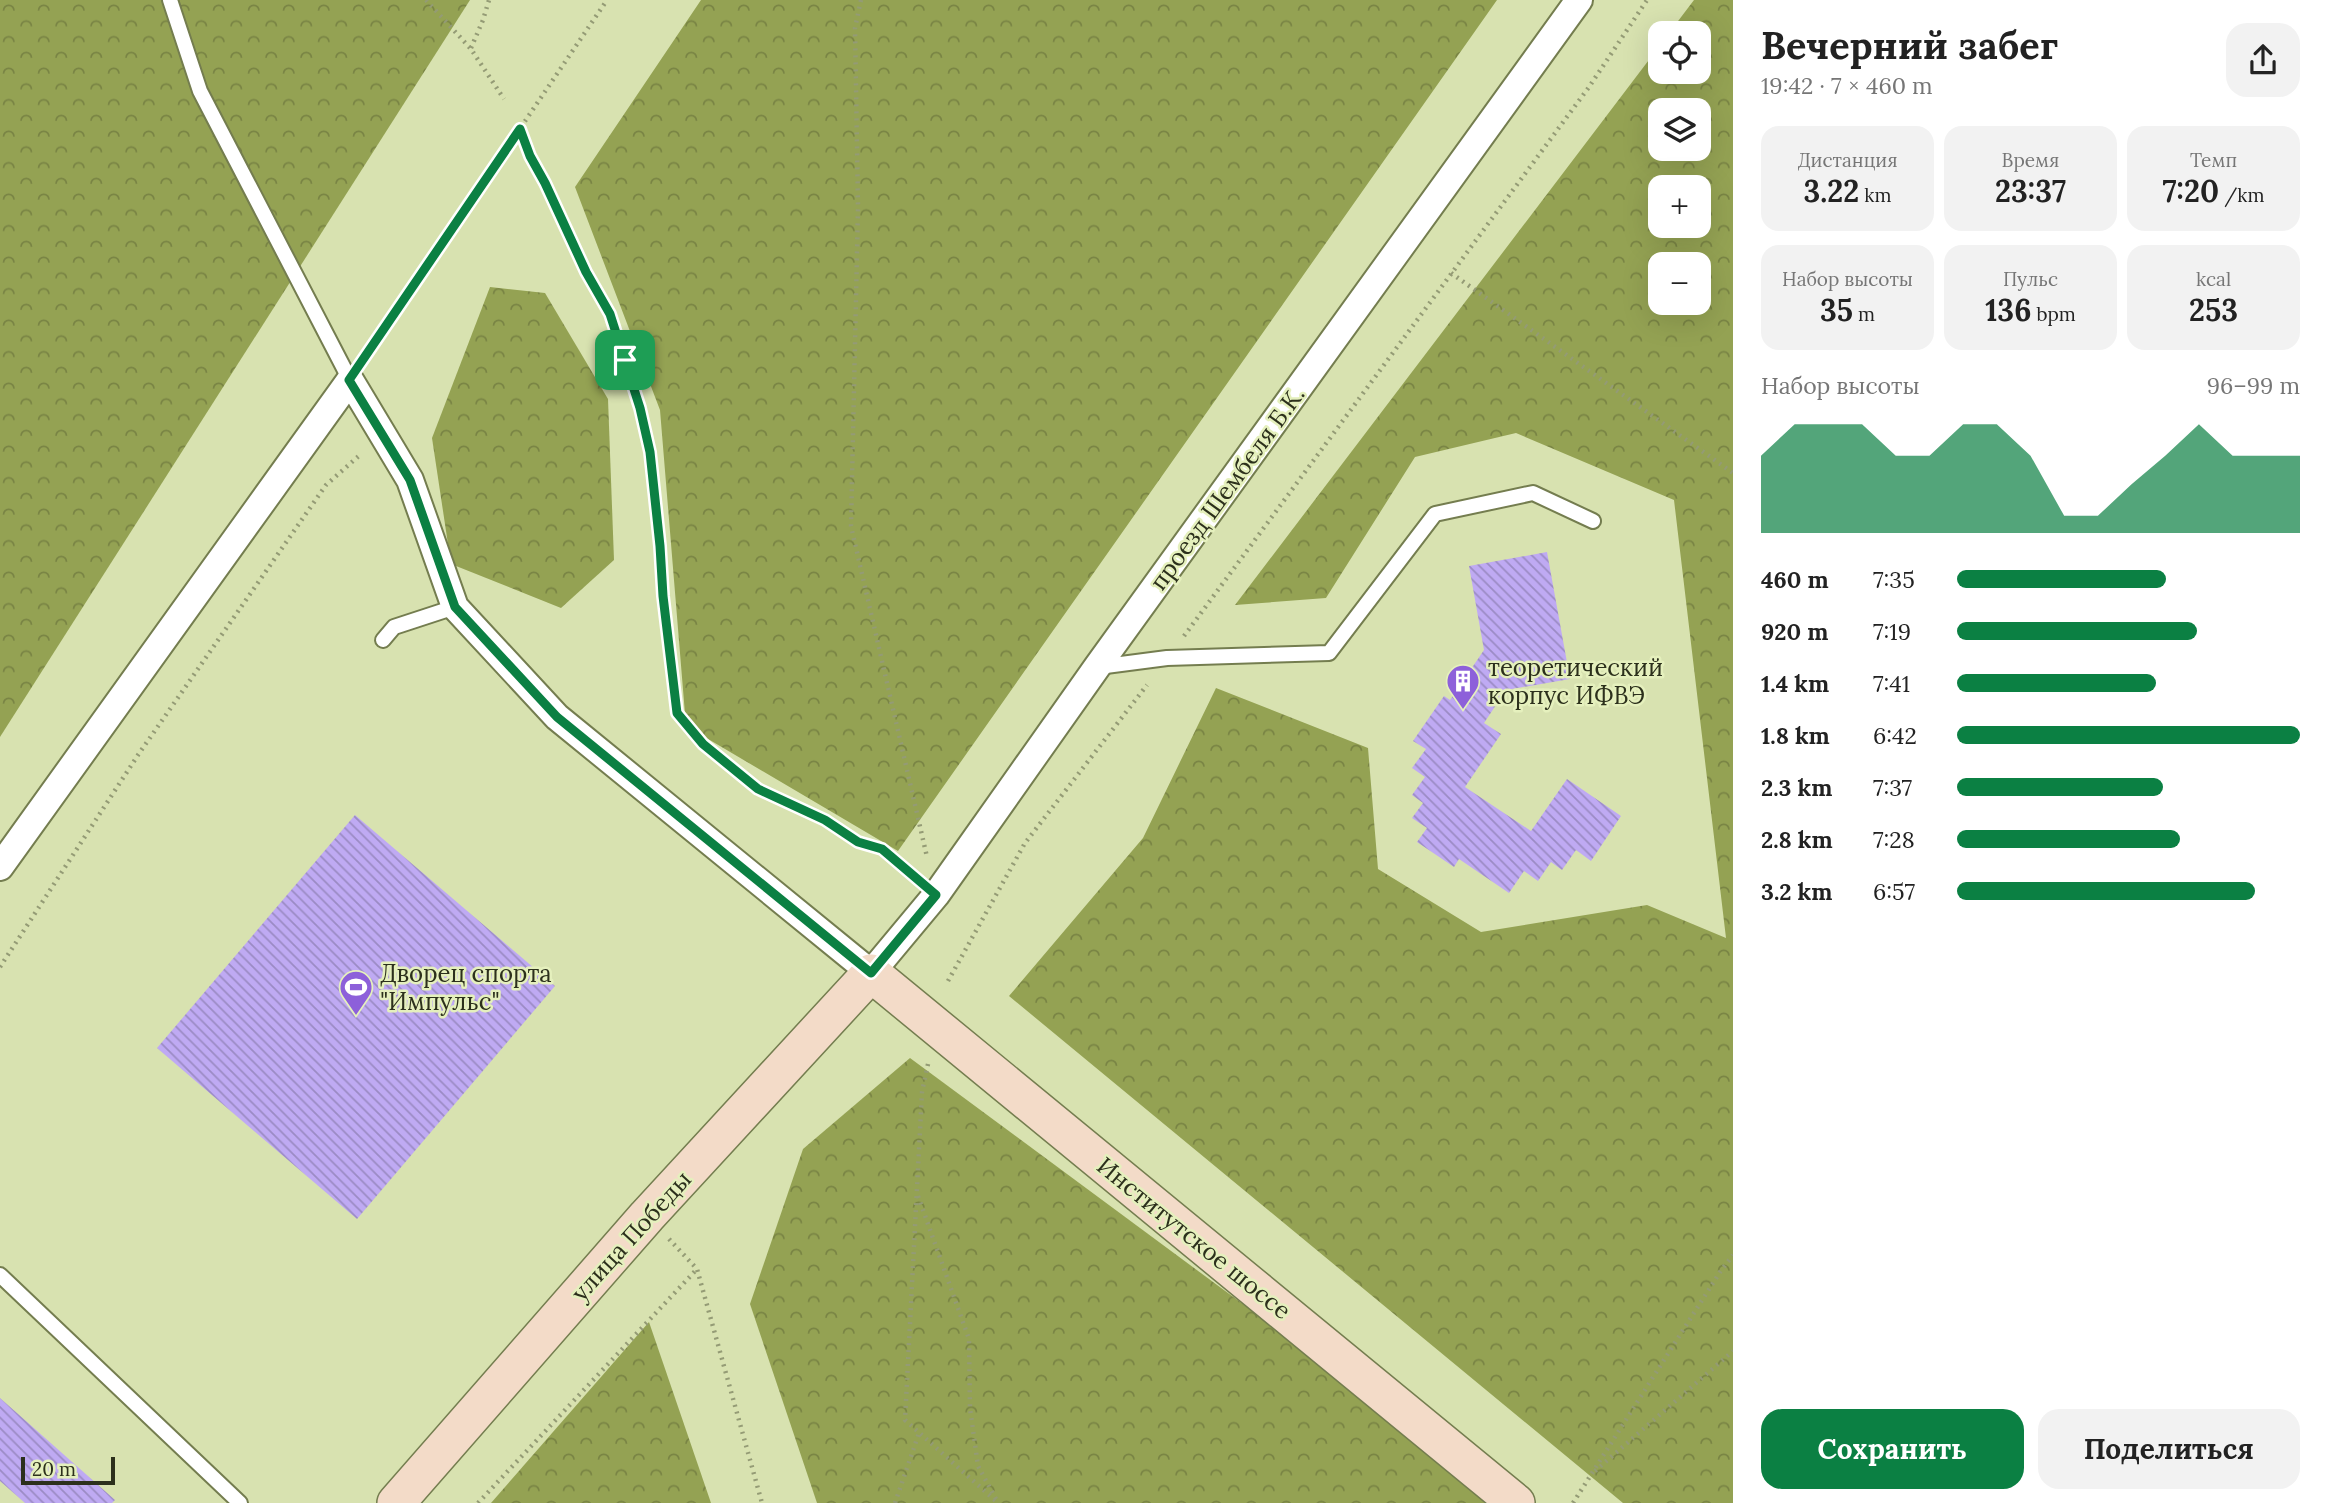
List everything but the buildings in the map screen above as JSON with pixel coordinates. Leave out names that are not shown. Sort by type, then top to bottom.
[{"type":"street","name":"проезд Шембеля Б.К.","points":[[871,973],[936,895],[1097,667],[1579,0]]},
{"type":"street","points":[[0,867],[349,380],[410,480],[455,607],[557,717],[871,973]]},
{"type":"street","name":"улица Победы","points":[[396,1503],[647,1216],[871,973]]},
{"type":"street","name":"Институтское шоссе","points":[[871,973],[1516,1503]]},
{"type":"lane","points":[[170,0],[200,92],[349,380]]},
{"type":"lane","points":[[1097,667],[1167,658],[1329,653],[1435,514],[1533,493],[1593,521]]},
{"type":"lane","points":[[383,640],[394,627],[455,607]]},
{"type":"lane","points":[[0,1275],[240,1503]]},
{"type":"path","points":[[426,0],[471,48],[505,100]]},
{"type":"path","points":[[471,48],[489,0]]},
{"type":"path","points":[[349,380],[607,0]]},
{"type":"path","points":[[861,0],[855,28],[858,207],[851,526],[936,895]]},
{"type":"path","points":[[948,981],[1025,844],[1167,658],[1589,87],[1647,0]]},
{"type":"path","points":[[520,129],[530,156],[586,272],[610,314],[640,408],[650,452],[677,713],[703,744],[758,789],[825,820],[858,842],[882,849],[936,895]]},
{"type":"path","points":[[1451,273],[1733,473]]},
{"type":"path","points":[[0,967],[138,755],[326,485],[383,435]]},
{"type":"path","points":[[922,1092],[905,1420],[998,1503]]},
{"type":"path","points":[[917,1193],[969,1339],[970,1408],[978,1465],[998,1503]]},
{"type":"path","points":[[647,1216],[697,1269],[762,1503]]},
{"type":"path","points":[[1573,1503],[1733,1255]]},
{"type":"path","points":[[478,1503],[697,1269]]},
{"type":"path","points":[[1589,1476],[1733,1351]]},
{"type":"path","points":[[895,1503],[919,1433]]},
{"type":"green space","points":[[0,0],[470,0],[0,737]]},
{"type":"green space","points":[[701,0],[1497,0],[898,851],[686,726],[660,410],[575,187]]},
{"type":"green space","points":[[1694,0],[1733,0],[1733,1503],[1623,1503],[1009,996],[1143,838],[1216,688],[1368,748],[1378,869],[1481,932],[1647,905],[1726,938],[1674,500],[1516,433],[1415,457],[1326,598],[1235,605],[1648,61],[1648,84],[1711,84],[1711,21],[1678,21]]},
{"type":"green space","points":[[490,287],[545,293],[608,399],[614,560],[561,608],[451,564],[432,438]]},
{"type":"green space","points":[[910,1058],[1512,1503],[817,1503],[750,1304],[803,1149]]},
{"type":"green space","points":[[649,1322],[711,1503],[491,1503]]},
{"type":"place","name":"теоретический корпус ИФВЭ","points":[[1463,711]]},
{"type":"place","name":"Дворец спорта \"Импульс\"","points":[[356,1017]]},
{"type":"route","points":[[520,129],[530,156],[586,272],[610,314],[625,360],[650,452],[677,713],[703,744],[758,789],[825,820],[858,842],[882,849],[936,895],[871,973],[557,717],[455,607],[410,480],[349,380],[520,129]]}]
